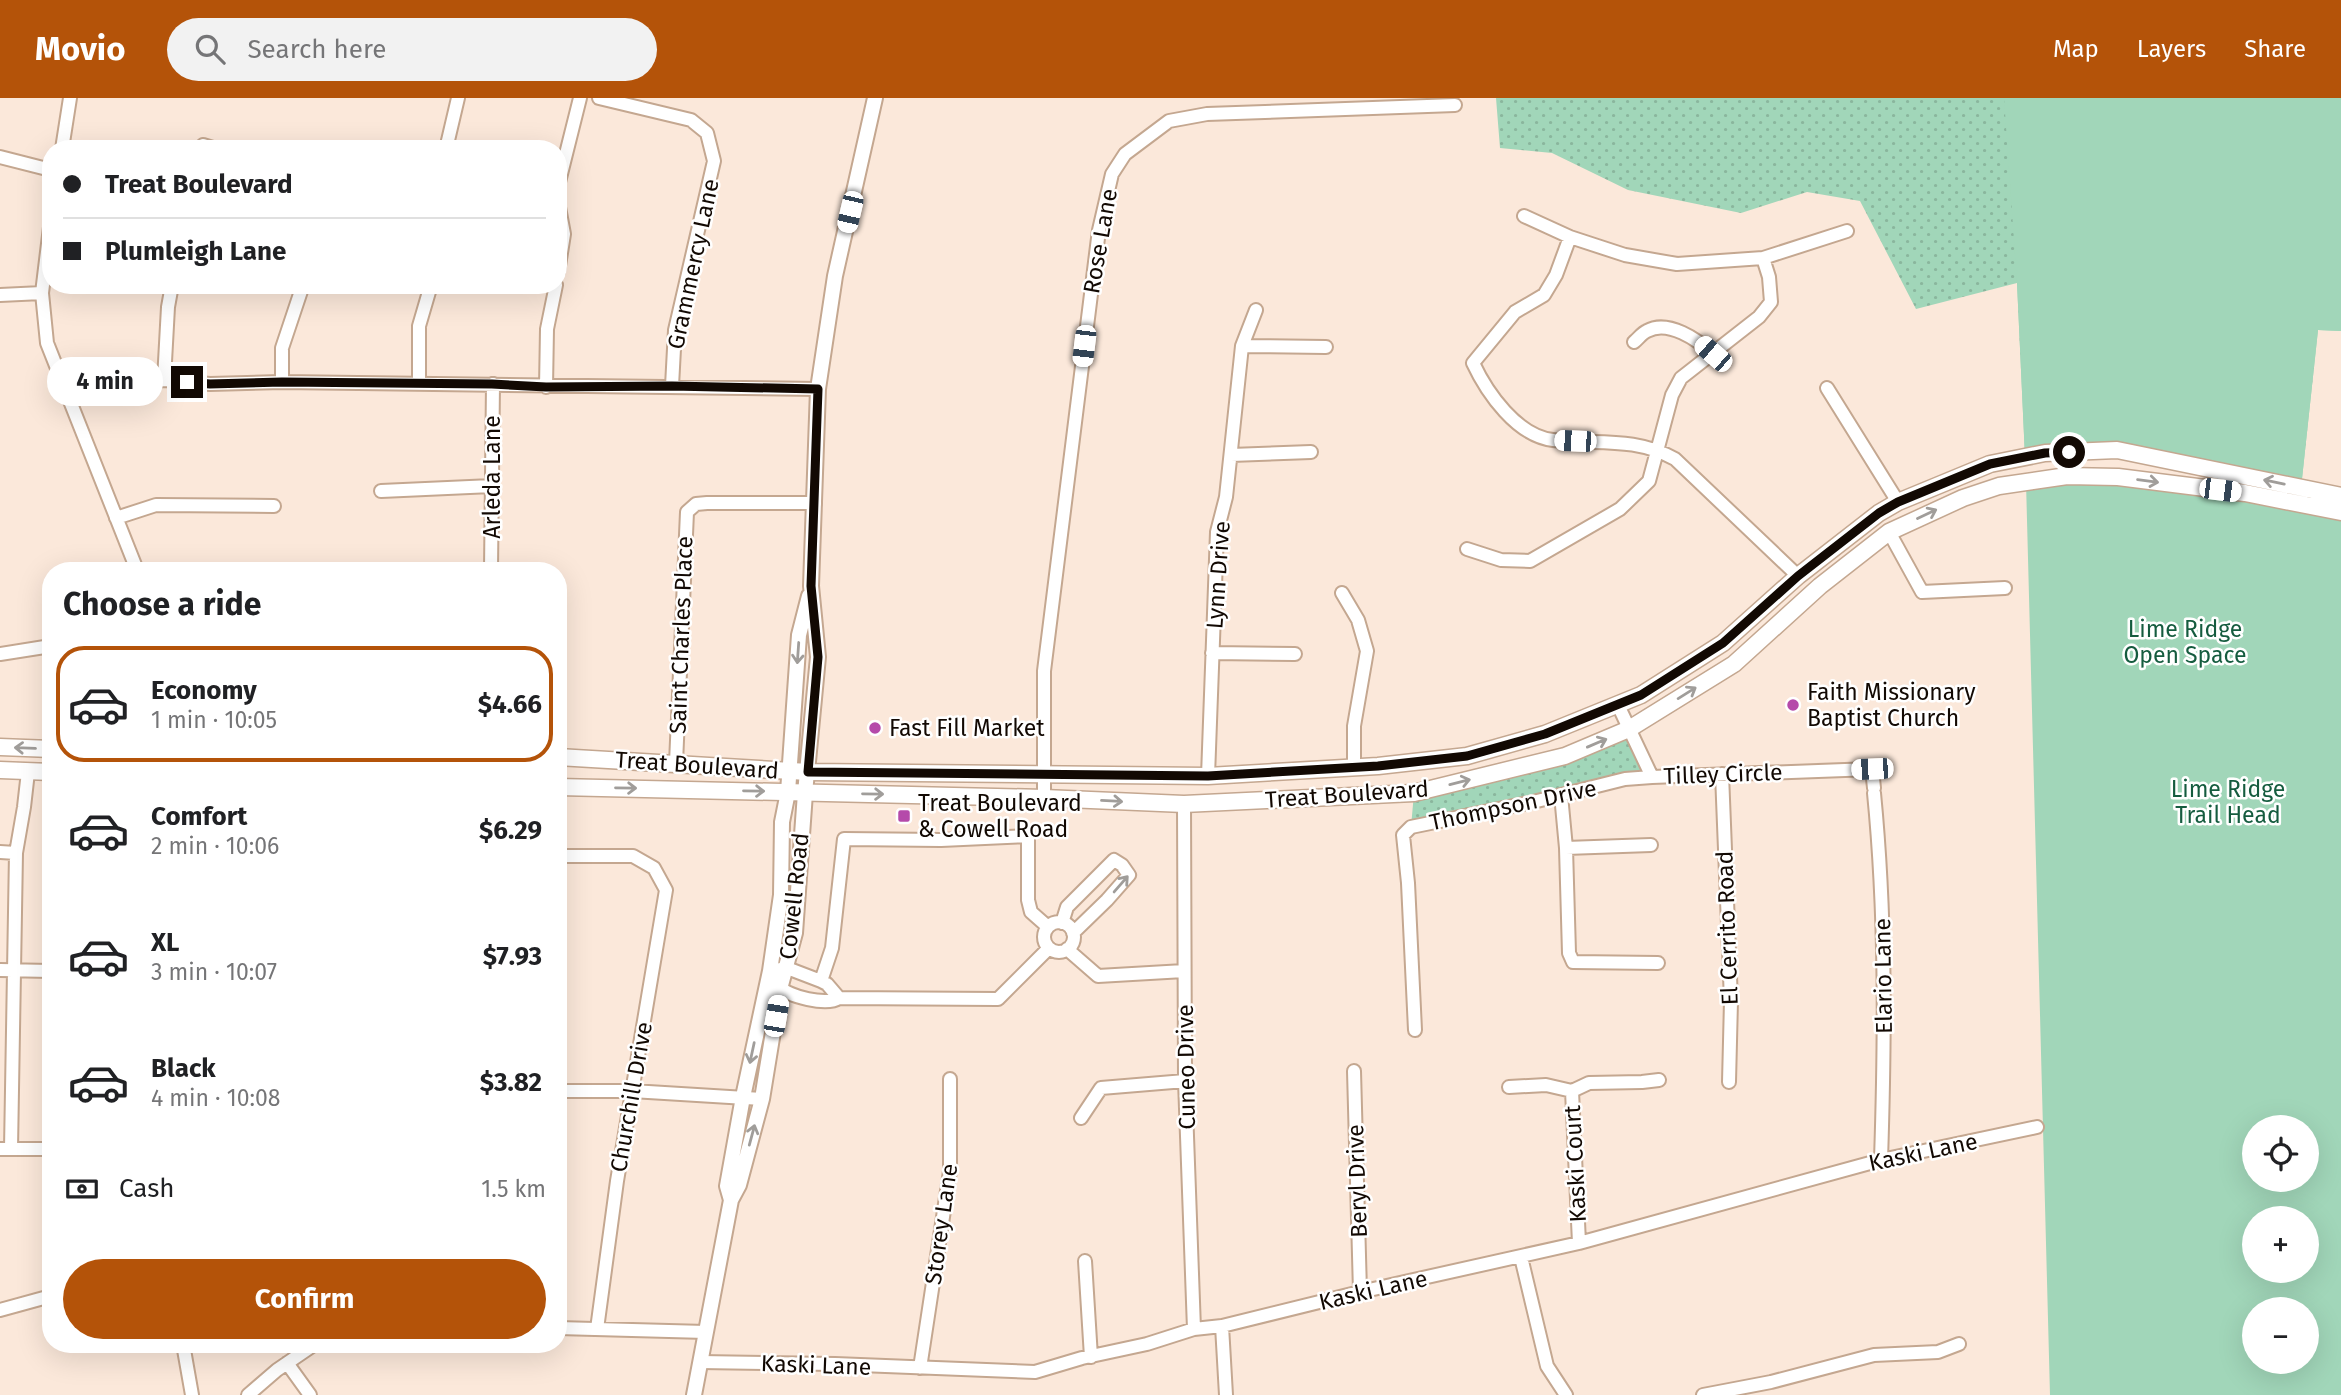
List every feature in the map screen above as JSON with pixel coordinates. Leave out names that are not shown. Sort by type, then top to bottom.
[{"type":"main road","name":"Treat Boulevard","points":[[567,757],[808,772],[1208,776],[1354,768],[1467,756],[1545,734],[1641,695],[1723,643],[1798,576],[1879,513],[1898,502],[1990,464],[2045,453],[2117,450],[2341,496]]},
{"type":"main road","name":"Treat Boulevard","points":[[567,787],[1044,798],[1184,804],[1415,793],[1565,756],[1629,729],[1734,664],[1820,586],[1886,535],[1963,498],[1999,486],[2067,476],[2118,477],[2232,492],[2341,512]]},
{"type":"main road","points":[[1750,650],[1760,628],[1793,598],[1799,582],[1798,576],[1807,579],[1852,546],[1886,535]]},
{"type":"main road","points":[[0,747],[42,749]]},
{"type":"main road","points":[[0,770],[42,772]]},
{"type":"street","points":[[63,140],[70,98]]},
{"type":"street","points":[[448,140],[458,98]]},
{"type":"street","points":[[567,150],[580,98]]},
{"type":"street","name":"Grammercy Lane","points":[[599,98],[691,120],[707,133],[715,161],[675,330],[672,386]]},
{"type":"street","name":"Cowell Road","points":[[732,1200],[727,1186],[770,971],[781,895],[782,822],[808,772],[818,657],[811,586],[818,389],[824,334],[835,276],[875,98]]},
{"type":"street","name":"Rose Lane","points":[[1044,798],[1044,671],[1099,230],[1112,174],[1125,154],[1169,121],[1206,114],[1455,105]]},
{"type":"street","points":[[0,157],[42,168]]},
{"type":"street","points":[[1524,216],[1570,237],[1625,255],[1677,264],[1763,258],[1847,231]]},
{"type":"street","points":[[1570,237],[1556,275],[1544,295],[1515,312],[1474,363],[1483,382],[1525,430],[1550,440],[1626,442],[1658,450],[1687,469],[1798,576]]},
{"type":"street","points":[[1467,549],[1501,560],[1530,561],[1620,509],[1649,481],[1672,395],[1681,378],[1759,317],[1771,302],[1769,277],[1763,258]]},
{"type":"street","points":[[0,295],[42,293]]},
{"type":"street","points":[[42,294],[47,343],[134,562]]},
{"type":"street","points":[[164,380],[170,294]]},
{"type":"street","points":[[282,382],[282,348],[300,294]]},
{"type":"street","points":[[419,384],[419,326],[428,294]]},
{"type":"street","points":[[546,387],[547,329],[554,294]]},
{"type":"street","name":"Lynn Drive","points":[[1208,776],[1217,532],[1226,498],[1242,346],[1256,310]]},
{"type":"street","points":[[1634,342],[1647,331],[1656,328],[1680,331],[1697,339],[1713,354]]},
{"type":"street","points":[[1242,346],[1326,347]]},
{"type":"street","points":[[67,397],[117,382],[164,380],[210,384],[282,382],[818,389]]},
{"type":"street","name":"Arleda Lane","points":[[491,562],[492,384]]},
{"type":"street","points":[[1827,388],[1898,502]]},
{"type":"street","points":[[1231,455],[1311,452]]},
{"type":"street","points":[[381,491],[492,486]]},
{"type":"street","name":"Saint Charles Place","points":[[676,763],[687,512],[696,504],[707,503],[815,503]]},
{"type":"street","points":[[116,518],[156,505],[274,506]]},
{"type":"street","points":[[1886,535],[1922,592],[2004,587]]},
{"type":"street","name":"Cowell Road","points":[[694,1395],[732,1200],[762,1099],[780,989],[795,933],[796,793],[789,771],[799,635],[811,586]]},
{"type":"street","points":[[1342,593],[1358,620],[1367,651],[1354,726],[1354,768]]},
{"type":"street","points":[[0,654],[42,647]]},
{"type":"street","name":"Lynn Drive","points":[[1212,653],[1295,654]]},
{"type":"street","name":"Tilley Circle","points":[[1618,705],[1652,777],[1872,769]]},
{"type":"street","name":"Elario Lane","points":[[1872,769],[1880,855],[1885,1028],[1881,1160]]},
{"type":"street","points":[[28,772],[16,853],[15,970],[6,1149],[42,1149]]},
{"type":"street","name":"El Cerrito Road","points":[[1722,774],[1731,1001],[1729,1082]]},
{"type":"street","name":"Thompson Drive","points":[[1415,1030],[1403,835],[1411,827],[1625,779],[1652,777]]},
{"type":"street","points":[[1562,795],[1569,953],[1573,962],[1658,963]]},
{"type":"street","name":"Cuneo Drive","points":[[1184,804],[1185,1081],[1194,1329]]},
{"type":"street","points":[[821,981],[832,948],[844,839],[941,840],[1028,836],[1028,901],[1031,912],[1048,927]]},
{"type":"street","points":[[1566,848],[1651,845]]},
{"type":"street","points":[[0,852],[16,853]]},
{"type":"street","name":"Churchill Drive","points":[[567,856],[633,856],[654,868],[666,890],[617,1181],[597,1329]]},
{"type":"street","points":[[1062,923],[1067,907],[1114,860],[1122,864],[1129,875],[1073,933]]},
{"type":"street","points":[[1057,922],[1062,923],[1069,926],[1073,933],[1073,942],[1067,949],[1058,952],[1049,948],[1044,940],[1048,927],[1057,922]]},
{"type":"street","points":[[839,998],[821,981],[787,968],[770,971],[780,989],[820,1002],[833,1002],[839,998],[998,999],[1049,948]]},
{"type":"street","points":[[1067,949],[1098,976],[1184,971]]},
{"type":"street","points":[[0,970],[42,971]]},
{"type":"street","name":"Beryl Drive","points":[[1354,1071],[1360,1292]]},
{"type":"street","name":"Storey Lane","points":[[920,1368],[950,1171],[950,1079]]},
{"type":"street","name":"Kaski Court","points":[[1579,1242],[1572,1091],[1589,1083],[1659,1080]]},
{"type":"street","points":[[1080,1118],[1101,1088],[1185,1081]]},
{"type":"street","points":[[1509,1087],[1546,1085],[1572,1091]]},
{"type":"street","points":[[567,1091],[632,1091],[762,1099]]},
{"type":"street","name":"Kaski Lane","points":[[700,1362],[1035,1372],[1147,1344],[1194,1329],[1222,1326],[1521,1257],[1881,1160],[2037,1127]]},
{"type":"street","points":[[1521,1257],[1547,1366],[1566,1395]]},
{"type":"street","points":[[1085,1261],[1091,1357]]},
{"type":"street","points":[[0,1310],[42,1298]]},
{"type":"street","points":[[1222,1326],[1226,1395]]},
{"type":"street","points":[[567,1328],[706,1332]]},
{"type":"street","points":[[1703,1395],[1771,1382],[1874,1355],[1938,1352],[1959,1344]]},
{"type":"street","points":[[185,1353],[192,1395]]},
{"type":"street","points":[[248,1395],[302,1353]]},
{"type":"street","points":[[287,1363],[310,1395]]},
{"type":"green space","points":[[1496,98],[2341,98],[2341,331],[2318,330],[2301,488],[2117,450],[2025,457],[2017,283],[1916,309],[1860,201],[1807,192],[1741,213],[1628,190],[1552,153],[1500,148]]},
{"type":"green space","points":[[2004,98],[2341,98],[2341,331],[2318,330],[2301,488],[2117,450],[2025,457],[2017,283]]},
{"type":"green space","name":"Lime Ridge Open Space","points":[[2067,476],[2341,512],[2341,1395],[2050,1395],[2026,482]]},
{"type":"green space","points":[[1629,729],[1652,777],[1411,827],[1414,793]]},
{"type":"place","name":"Faith Missionary Baptist Church","points":[[1793,705]]},
{"type":"place","name":"Fast Fill Market","points":[[875,728]]},
{"type":"place","name":"Treat Boulevard & Cowell Road","points":[[904,816]]},
{"type":"route","points":[[187,382],[818,389],[811,586],[818,657],[808,772],[1208,776],[1378,766],[1467,756],[1545,734],[1641,695],[1723,643],[1798,576],[1879,513],[1898,502],[1990,464],[2045,453],[2069,452]]},
{"type":"park label","name":"Lime Ridge Trail Head","points":[[2228,802]]}]
